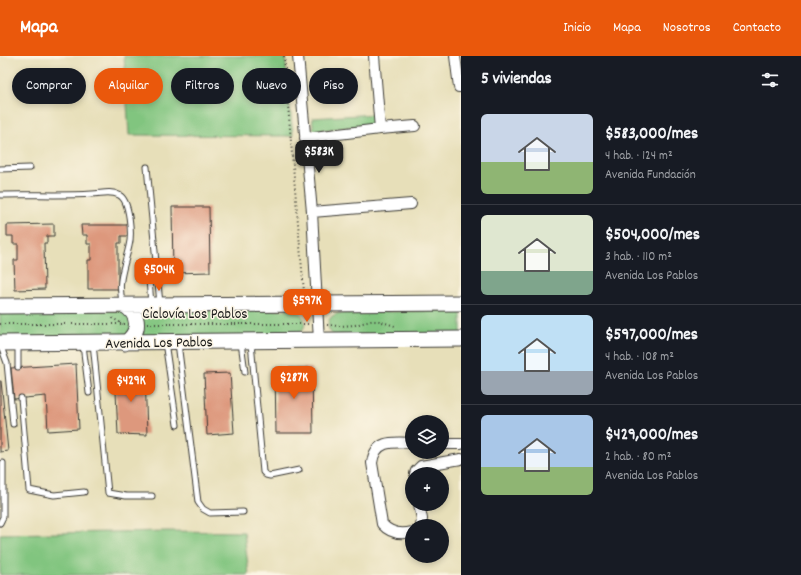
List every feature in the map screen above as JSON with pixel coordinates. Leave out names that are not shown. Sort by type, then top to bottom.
[{"type":"main road","points":[[0,306],[461,303]]},
{"type":"main road","points":[[124,305],[134,315],[132,337],[125,343]]},
{"type":"main road","name":"Avenida Los Pablos","points":[[0,343],[461,340]]},
{"type":"street","points":[[298,56],[312,212],[319,341]]},
{"type":"street","points":[[374,56],[380,129]]},
{"type":"street","points":[[461,57],[457,56],[459,87],[461,87]]},
{"type":"street","points":[[305,138],[415,126]]},
{"type":"street","points":[[312,212],[411,204]]},
{"type":"street","points":[[405,443],[394,442],[385,444],[375,453],[372,463],[382,524],[385,528],[395,533],[405,533]]},
{"type":"street","points":[[449,444],[461,444]]},
{"type":"street","points":[[420,467],[461,458]]},
{"type":"lane","points":[[147,167],[155,305]]},
{"type":"lane","points":[[0,169],[30,168]]},
{"type":"lane","points":[[0,195],[92,194],[110,192],[120,195],[125,202],[130,220],[130,243],[120,280],[121,296],[124,305]]},
{"type":"lane","points":[[148,267],[155,305]]},
{"type":"lane","points":[[245,372],[246,341]]},
{"type":"lane","points":[[246,341],[264,472],[266,475],[270,476],[299,470]]},
{"type":"lane","points":[[171,342],[176,425]]},
{"type":"lane","points":[[171,342],[198,502],[203,509],[210,513],[243,512]]},
{"type":"lane","points":[[0,343],[7,363],[13,424]]},
{"type":"lane","points":[[88,343],[89,393]]},
{"type":"lane","points":[[88,343],[108,493],[126,496],[152,496]]},
{"type":"lane","points":[[18,344],[18,367]]},
{"type":"lane","points":[[21,398],[29,490],[54,495],[84,492]]},
{"type":"lane","points":[[0,523],[4,517],[3,463]]},
{"type":"path","points":[[107,316],[132,326]]},
{"type":"path","name":"Ciclovía Los Pablos","points":[[0,324],[132,326],[318,324],[348,326],[371,321],[379,321],[398,327]]},
{"type":"green space","points":[[124,56],[285,56],[286,68],[242,68],[242,104],[290,104],[293,136],[129,135],[127,104],[163,104],[163,68],[125,68]]},
{"type":"green space","points":[[375,114],[375,124],[314,131],[312,118]]},
{"type":"green space","points":[[295,310],[302,316],[305,323],[303,330],[296,337],[0,339],[0,311]]},
{"type":"green space","points":[[461,310],[461,335],[333,335],[330,332],[328,325],[330,318],[340,313]]},
{"type":"green space","points":[[167,531],[244,532],[249,575],[0,575],[0,534]]},
{"type":"building","points":[[172,207],[209,207],[210,272],[173,273]]},
{"type":"building","points":[[54,224],[54,236],[47,236],[47,243],[44,243],[45,289],[15,290],[14,260],[18,260],[18,244],[13,244],[13,236],[7,236],[7,225]]},
{"type":"building","points":[[81,225],[128,225],[128,236],[121,236],[121,243],[118,243],[118,289],[88,289],[88,260],[91,260],[91,244],[87,244],[87,235],[82,235]]},
{"type":"building","points":[[76,364],[79,429],[48,431],[46,396],[14,399],[11,368]]},
{"type":"building","points":[[275,368],[312,368],[313,433],[276,433]]},
{"type":"building","points":[[115,372],[145,372],[147,435],[118,434]]},
{"type":"building","points":[[230,373],[234,433],[207,435],[204,374]]},
{"type":"building","points":[[0,381],[8,451],[0,452]]}]
